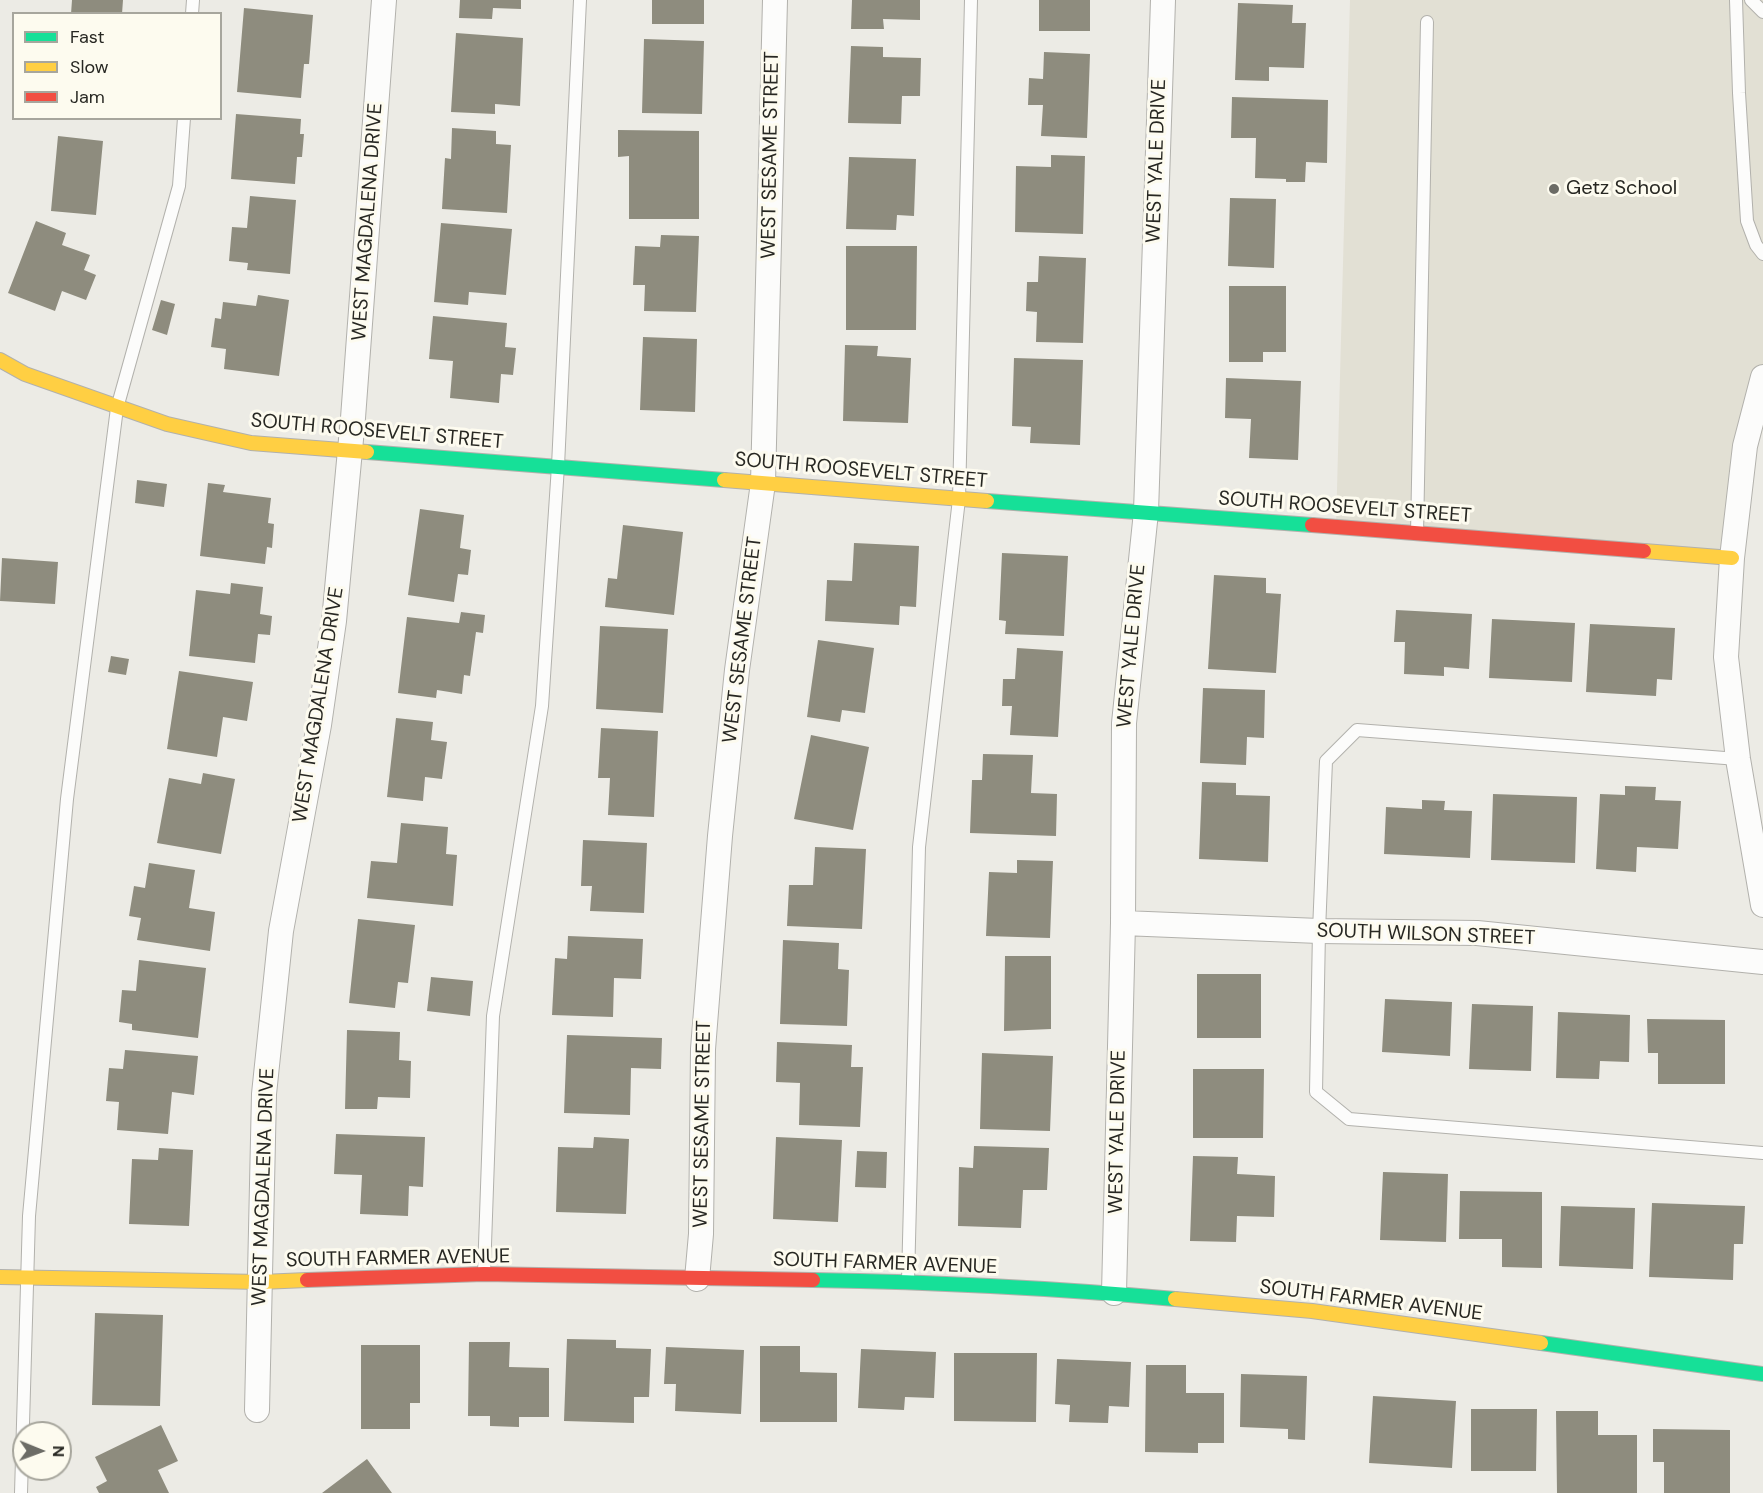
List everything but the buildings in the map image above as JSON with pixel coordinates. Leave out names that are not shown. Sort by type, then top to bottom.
[{"type":"street","name":"WEST MAGDALENA DRIVE","points":[[257,1410],[264,1094],[281,931],[320,725],[334,621],[351,451],[384,0]]},
{"type":"street","name":"WEST SESAME STREET","points":[[697,1278],[701,1234],[703,1049],[719,848],[737,670],[763,483],[775,0]]},
{"type":"street","name":"WEST YALE DRIVE","points":[[1114,1293],[1123,923],[1124,723],[1146,512],[1163,0]]},
{"type":"street","name":"SOUTH ROOSEVELT STREET","points":[[0,360],[24,374],[117,408],[166,424],[251,443],[1732,558]]},
{"type":"street","points":[[1763,377],[1745,446],[1732,558],[1726,657],[1738,759],[1763,905]]},
{"type":"street","name":"SOUTH WILSON STREET","points":[[1123,923],[1319,931],[1477,933],[1763,962]]},
{"type":"street","name":"SOUTH FARMER AVENUE","points":[[0,1277],[261,1281],[484,1274],[908,1282],[1114,1293],[1312,1311],[1763,1374]]},
{"type":"lane","points":[[484,1274],[493,1016],[542,706],[558,466],[580,0]]},
{"type":"lane","points":[[908,1282],[919,847],[959,499],[971,0]]},
{"type":"lane","points":[[1736,0],[1747,220],[1756,244],[1763,254]]},
{"type":"lane","points":[[1751,0],[1763,12]]},
{"type":"lane","points":[[1417,534],[1427,22]]},
{"type":"lane","points":[[21,1493],[29,1216],[67,799],[117,408],[179,186],[184,120]]},
{"type":"lane","points":[[1738,759],[1357,730],[1326,761],[1319,931],[1316,1092],[1349,1119],[1763,1153]]},
{"type":"shaded area","name":"Getz School","points":[[1350,0],[1763,0],[1763,377],[1732,558],[1336,527]]},
{"type":"traffic: fast","points":[[367,452],[724,480]]},
{"type":"traffic: fast","points":[[987,501],[1312,525]]},
{"type":"traffic: fast","points":[[813,1280],[994,1286],[1175,1299]]},
{"type":"traffic: fast","points":[[1541,1343],[1763,1374]]},
{"type":"traffic: slow","points":[[0,360],[25,374],[167,424],[251,443],[367,452]]},
{"type":"traffic: slow","points":[[724,480],[987,501]]},
{"type":"traffic: slow","points":[[1644,551],[1732,558]]},
{"type":"traffic: slow","points":[[0,1277],[261,1282],[307,1280]]},
{"type":"traffic: slow","points":[[1175,1299],[1312,1311],[1541,1343]]},
{"type":"traffic: jam","points":[[1312,525],[1644,551]]},
{"type":"traffic: jam","points":[[307,1280],[484,1274],[813,1280]]},
{"type":"place","name":"Getz School","points":[[1554,189]]}]
